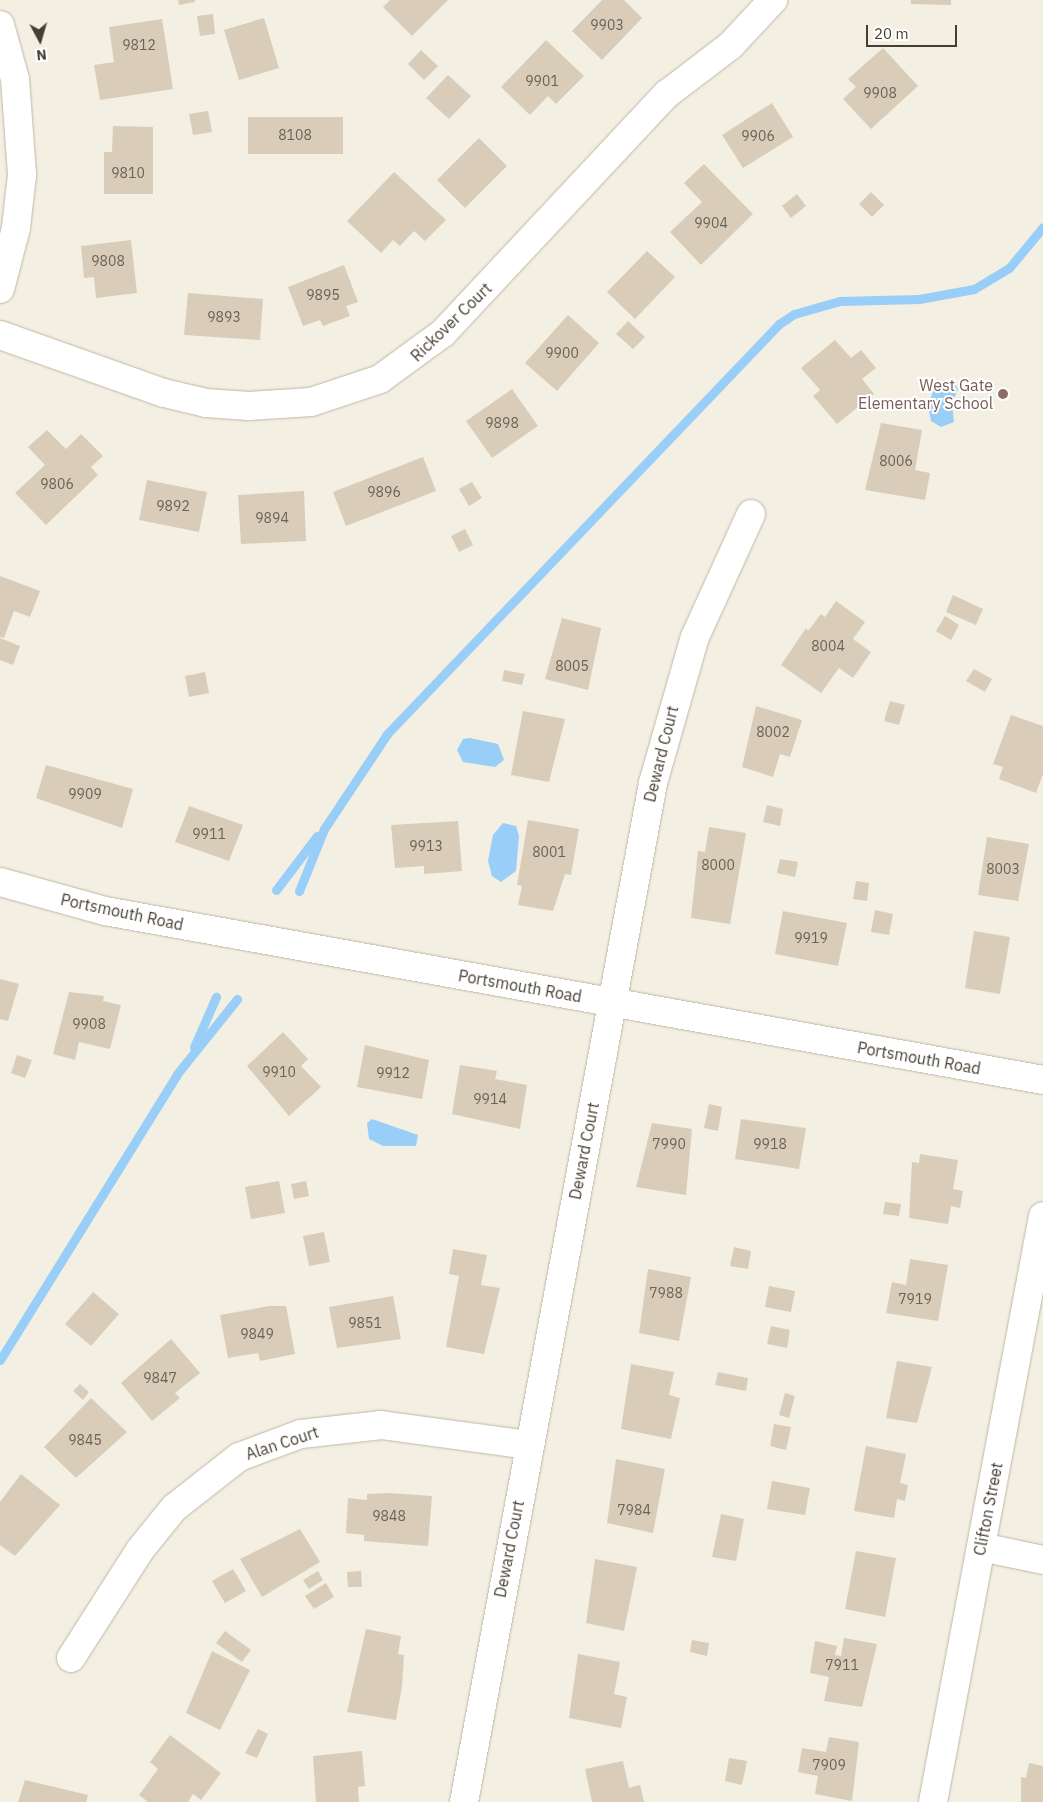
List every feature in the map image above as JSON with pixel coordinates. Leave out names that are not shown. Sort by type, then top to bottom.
[{"type":"street","name":"Rickover Court","points":[[0,335],[164,394],[206,403],[249,406],[311,402],[380,379],[443,333],[668,94],[731,45],[773,0]]},
{"type":"street","points":[[0,25],[15,79],[22,166],[16,228],[0,289]]},
{"type":"street","name":"Deward Court","points":[[464,1802],[528,1445],[666,728],[695,637],[751,514]]},
{"type":"street","name":"Portsmouth Road","points":[[0,882],[105,911],[1043,1080]]},
{"type":"street","name":"Clifton Street","points":[[933,1802],[1043,1216]]},
{"type":"street","name":"Alan Court","points":[[71,1658],[140,1550],[169,1515],[201,1483],[239,1457],[301,1434],[382,1425],[528,1445]]},
{"type":"street","points":[[981,1547],[1043,1560]]},
{"type":"water","points":[[944,380],[953,381],[958,389],[952,404],[954,422],[941,427],[931,421],[928,406],[934,388]]},
{"type":"water","points":[[470,738],[498,744],[504,760],[495,767],[463,762],[457,750],[463,739]]},
{"type":"water","points":[[503,823],[516,826],[519,836],[516,871],[501,882],[492,876],[488,861],[493,835]]},
{"type":"water","points":[[372,1119],[418,1135],[416,1146],[383,1146],[369,1139],[367,1123]]},
{"type":"building","points":[[178,0],[195,0],[195,2],[179,5]]},
{"type":"building","points":[[390,0],[448,0],[412,36],[383,7]]},
{"type":"building","points":[[602,0],[624,0],[642,18],[602,60],[572,31]]},
{"type":"building","points":[[911,0],[951,0],[951,5],[911,4]]},
{"type":"building","points":[[213,14],[215,34],[200,36],[197,16]]},
{"type":"building","points":[[264,18],[279,68],[239,80],[224,30]]},
{"type":"building","points":[[162,19],[173,89],[100,100],[94,65],[114,62],[109,27]]},
{"type":"building","points":[[546,40],[584,76],[556,104],[548,96],[530,115],[501,87]]},
{"type":"building","points":[[883,48],[918,86],[871,129],[843,99],[856,87],[848,79]]},
{"type":"building","points":[[421,50],[438,66],[424,80],[408,64]]},
{"type":"building","points":[[448,75],[471,96],[449,119],[426,98]]},
{"type":"building","points":[[772,103],[793,137],[743,168],[722,135]]},
{"type":"building","points":[[208,111],[212,132],[193,135],[189,114]]},
{"type":"building","points":[[248,117],[343,117],[343,154],[248,154]]},
{"type":"building","points":[[113,126],[153,127],[153,194],[104,194],[104,152],[112,152]]},
{"type":"building","points":[[479,138],[507,166],[465,208],[437,180]]},
{"type":"building","points":[[704,164],[753,214],[701,265],[670,232],[702,202],[684,183]]},
{"type":"building","points":[[394,172],[446,220],[425,241],[414,231],[400,246],[393,240],[381,253],[347,221]]},
{"type":"building","points":[[871,192],[884,205],[872,217],[859,204]]},
{"type":"building","points":[[797,194],[806,206],[791,218],[782,206]]},
{"type":"building","points":[[131,240],[137,293],[96,298],[94,277],[84,278],[81,246]]},
{"type":"building","points":[[647,251],[675,277],[635,319],[607,292]]},
{"type":"building","points":[[344,265],[358,302],[346,306],[350,316],[323,326],[320,320],[303,326],[288,287]]},
{"type":"building","points":[[188,293],[263,299],[260,340],[184,335]]},
{"type":"building","points":[[568,315],[599,343],[557,391],[525,363]]},
{"type":"building","points":[[628,321],[645,337],[633,349],[616,334]]},
{"type":"building","points":[[835,340],[851,358],[861,350],[876,368],[862,379],[874,394],[837,424],[813,396],[820,390],[801,368]]},
{"type":"building","points":[[512,389],[538,426],[492,458],[466,421]]},
{"type":"building","points":[[881,423],[922,430],[915,470],[930,473],[925,500],[865,490]]},
{"type":"building","points":[[47,430],[66,449],[81,434],[103,456],[91,467],[98,475],[46,525],[15,493],[45,465],[28,447]]},
{"type":"building","points":[[423,457],[436,491],[346,526],[333,492]]},
{"type":"building","points":[[147,480],[207,492],[199,532],[139,520]]},
{"type":"building","points":[[472,482],[482,498],[469,506],[459,489]]},
{"type":"building","points":[[304,491],[306,541],[241,544],[238,495]]},
{"type":"building","points":[[465,529],[473,545],[459,552],[451,536]]},
{"type":"building","points":[[0,576],[40,591],[30,617],[14,611],[4,638],[0,637]]},
{"type":"building","points":[[953,595],[983,609],[976,625],[946,612]]},
{"type":"building","points":[[836,601],[865,622],[853,639],[871,652],[853,678],[839,668],[821,693],[781,665],[806,628],[808,631],[821,614],[825,617]]},
{"type":"building","points":[[945,616],[959,625],[951,640],[936,631]]},
{"type":"building","points":[[562,618],[601,628],[588,690],[545,679]]},
{"type":"building","points":[[0,638],[20,646],[13,665],[0,660]]},
{"type":"building","points":[[974,669],[992,679],[985,692],[966,681]]},
{"type":"building","points":[[504,670],[525,674],[522,685],[502,681]]},
{"type":"building","points":[[205,672],[209,693],[189,697],[185,676]]},
{"type":"building","points":[[890,701],[905,705],[899,725],[884,721]]},
{"type":"building","points":[[756,706],[802,720],[790,757],[780,754],[773,777],[742,767]]},
{"type":"building","points":[[523,711],[565,719],[549,782],[511,775]]},
{"type":"building","points":[[1011,715],[1043,726],[1043,774],[1036,793],[999,779],[1003,767],[993,764]]},
{"type":"building","points":[[46,765],[133,789],[122,828],[36,798]]},
{"type":"building","points":[[767,805],[783,809],[780,826],[763,822]]},
{"type":"building","points":[[189,806],[243,825],[229,861],[175,842]]},
{"type":"building","points":[[528,820],[579,829],[571,875],[565,874],[553,911],[518,905],[522,886],[517,885]]},
{"type":"building","points":[[458,821],[462,871],[424,874],[424,866],[395,868],[391,825]]},
{"type":"building","points":[[709,827],[746,833],[730,924],[691,918],[698,851],[705,852]]},
{"type":"building","points":[[987,837],[1029,844],[1018,901],[978,895]]},
{"type":"building","points":[[780,859],[798,862],[795,877],[777,873]]},
{"type":"building","points":[[856,881],[869,883],[867,901],[853,899]]},
{"type":"building","points":[[875,910],[893,914],[889,935],[871,932]]},
{"type":"building","points":[[783,911],[847,923],[838,966],[775,954]]},
{"type":"building","points":[[974,931],[1010,937],[1000,994],[965,988]]},
{"type":"building","points":[[0,979],[19,984],[8,1021],[0,1019]]},
{"type":"building","points":[[69,992],[104,996],[103,1001],[121,1005],[110,1049],[79,1042],[75,1060],[53,1054]]},
{"type":"building","points":[[283,1032],[308,1059],[301,1066],[321,1087],[289,1116],[247,1066]]},
{"type":"building","points":[[365,1045],[429,1060],[422,1099],[357,1087]]},
{"type":"building","points":[[17,1055],[32,1060],[25,1078],[11,1073]]},
{"type":"building","points":[[460,1065],[497,1071],[495,1079],[527,1085],[520,1129],[452,1114]]},
{"type":"building","points":[[709,1104],[722,1107],[718,1131],[704,1128]]},
{"type":"building","points":[[741,1119],[806,1128],[799,1169],[735,1159]]},
{"type":"building","points":[[652,1123],[692,1129],[686,1195],[636,1187]]},
{"type":"building","points":[[920,1154],[958,1160],[953,1189],[963,1191],[960,1208],[951,1206],[948,1224],[909,1218],[912,1162],[919,1163]]},
{"type":"building","points":[[279,1181],[285,1213],[251,1219],[245,1187]]},
{"type":"building","points":[[306,1181],[309,1196],[294,1199],[291,1184]]},
{"type":"building","points":[[885,1202],[901,1204],[899,1216],[883,1214]]},
{"type":"building","points":[[324,1232],[330,1262],[309,1266],[303,1236]]},
{"type":"building","points":[[734,1247],[751,1251],[748,1269],[730,1266]]},
{"type":"building","points":[[453,1249],[487,1255],[481,1285],[500,1288],[484,1354],[446,1347],[459,1276],[449,1274]]},
{"type":"building","points":[[910,1259],[948,1265],[938,1321],[886,1313],[892,1282],[906,1285]]},
{"type":"building","points":[[648,1269],[691,1277],[679,1341],[639,1333]]},
{"type":"building","points":[[769,1286],[795,1291],[791,1312],[765,1307]]},
{"type":"building","points":[[93,1292],[119,1314],[91,1346],[65,1324]]},
{"type":"building","points":[[393,1296],[401,1339],[337,1348],[329,1307]]},
{"type":"building","points":[[269,1306],[286,1306],[295,1354],[260,1361],[258,1353],[228,1358],[220,1315]]},
{"type":"building","points":[[771,1326],[790,1330],[787,1348],[767,1344]]},
{"type":"building","points":[[171,1339],[200,1373],[175,1393],[180,1398],[152,1421],[121,1383]]},
{"type":"building","points":[[897,1361],[932,1367],[917,1423],[886,1418]]},
{"type":"building","points":[[631,1364],[674,1372],[669,1395],[680,1398],[671,1439],[621,1429]]},
{"type":"building","points":[[718,1372],[748,1378],[746,1391],[715,1385]]},
{"type":"building","points":[[80,1384],[89,1392],[83,1400],[73,1391]]},
{"type":"building","points":[[785,1393],[795,1396],[789,1418],[779,1415]]},
{"type":"building","points":[[91,1398],[127,1432],[76,1478],[44,1447]]},
{"type":"building","points":[[774,1424],[791,1427],[786,1450],[770,1446]]},
{"type":"building","points":[[866,1446],[906,1454],[900,1483],[908,1485],[905,1501],[897,1499],[894,1518],[854,1511]]},
{"type":"building","points":[[616,1459],[665,1469],[653,1533],[607,1523]]},
{"type":"building","points":[[21,1474],[60,1505],[15,1556],[0,1545],[0,1502]]},
{"type":"building","points":[[772,1481],[810,1488],[805,1515],[767,1509]]},
{"type":"building","points":[[388,1493],[432,1496],[428,1546],[364,1541],[364,1535],[346,1533],[348,1498],[367,1500],[367,1494]]},
{"type":"building","points":[[721,1514],[744,1519],[736,1561],[712,1557]]},
{"type":"building","points":[[300,1529],[320,1562],[262,1597],[240,1559]]},
{"type":"building","points":[[856,1551],[896,1558],[885,1617],[845,1609]]},
{"type":"building","points":[[595,1559],[637,1567],[624,1631],[586,1623]]},
{"type":"building","points":[[233,1569],[246,1591],[225,1603],[212,1581]]},
{"type":"building","points":[[318,1571],[323,1580],[309,1589],[303,1580]]},
{"type":"building","points":[[361,1571],[362,1587],[348,1587],[347,1572]]},
{"type":"building","points":[[326,1583],[334,1597],[314,1609],[305,1596]]},
{"type":"building","points":[[366,1629],[401,1636],[398,1654],[404,1655],[402,1686],[396,1720],[347,1712]]},
{"type":"building","points":[[225,1631],[251,1650],[242,1662],[216,1643]]},
{"type":"building","points":[[844,1638],[877,1644],[862,1707],[824,1701],[829,1677],[810,1673],[815,1641],[837,1646],[835,1655],[841,1656]]},
{"type":"building","points":[[692,1640],[709,1643],[707,1656],[690,1652]]},
{"type":"building","points":[[212,1651],[250,1670],[220,1730],[186,1713]]},
{"type":"building","points":[[578,1654],[620,1662],[614,1694],[627,1697],[621,1728],[569,1718]]},
{"type":"building","points":[[258,1729],[268,1734],[257,1758],[245,1753]]},
{"type":"building","points":[[170,1735],[221,1773],[201,1800],[193,1794],[188,1802],[148,1802],[139,1795],[158,1769],[150,1762]]},
{"type":"building","points":[[829,1737],[859,1742],[852,1801],[815,1794],[818,1776],[798,1772],[802,1748],[826,1752]]},
{"type":"building","points":[[362,1751],[365,1786],[358,1787],[359,1802],[316,1802],[313,1756]]},
{"type":"building","points":[[729,1758],[747,1761],[742,1785],[725,1781]]},
{"type":"building","points":[[623,1761],[629,1788],[640,1785],[644,1802],[592,1802],[585,1769]]},
{"type":"building","points":[[1029,1763],[1043,1766],[1043,1802],[1021,1802],[1021,1777],[1026,1778]]},
{"type":"building","points":[[25,1780],[88,1795],[86,1802],[18,1802]]},
{"type":"waterway","points":[[299,891],[324,829],[387,734],[779,324],[794,314],[840,301],[919,299],[974,289],[1009,268],[1043,227]]},
{"type":"waterway","points":[[276,890],[317,836]]},
{"type":"waterway","points":[[194,1047],[216,997]]},
{"type":"waterway","points":[[0,1360],[177,1074],[237,999]]},
{"type":"place","name":"West Gate Elementary School","points":[[1003,394]]}]
